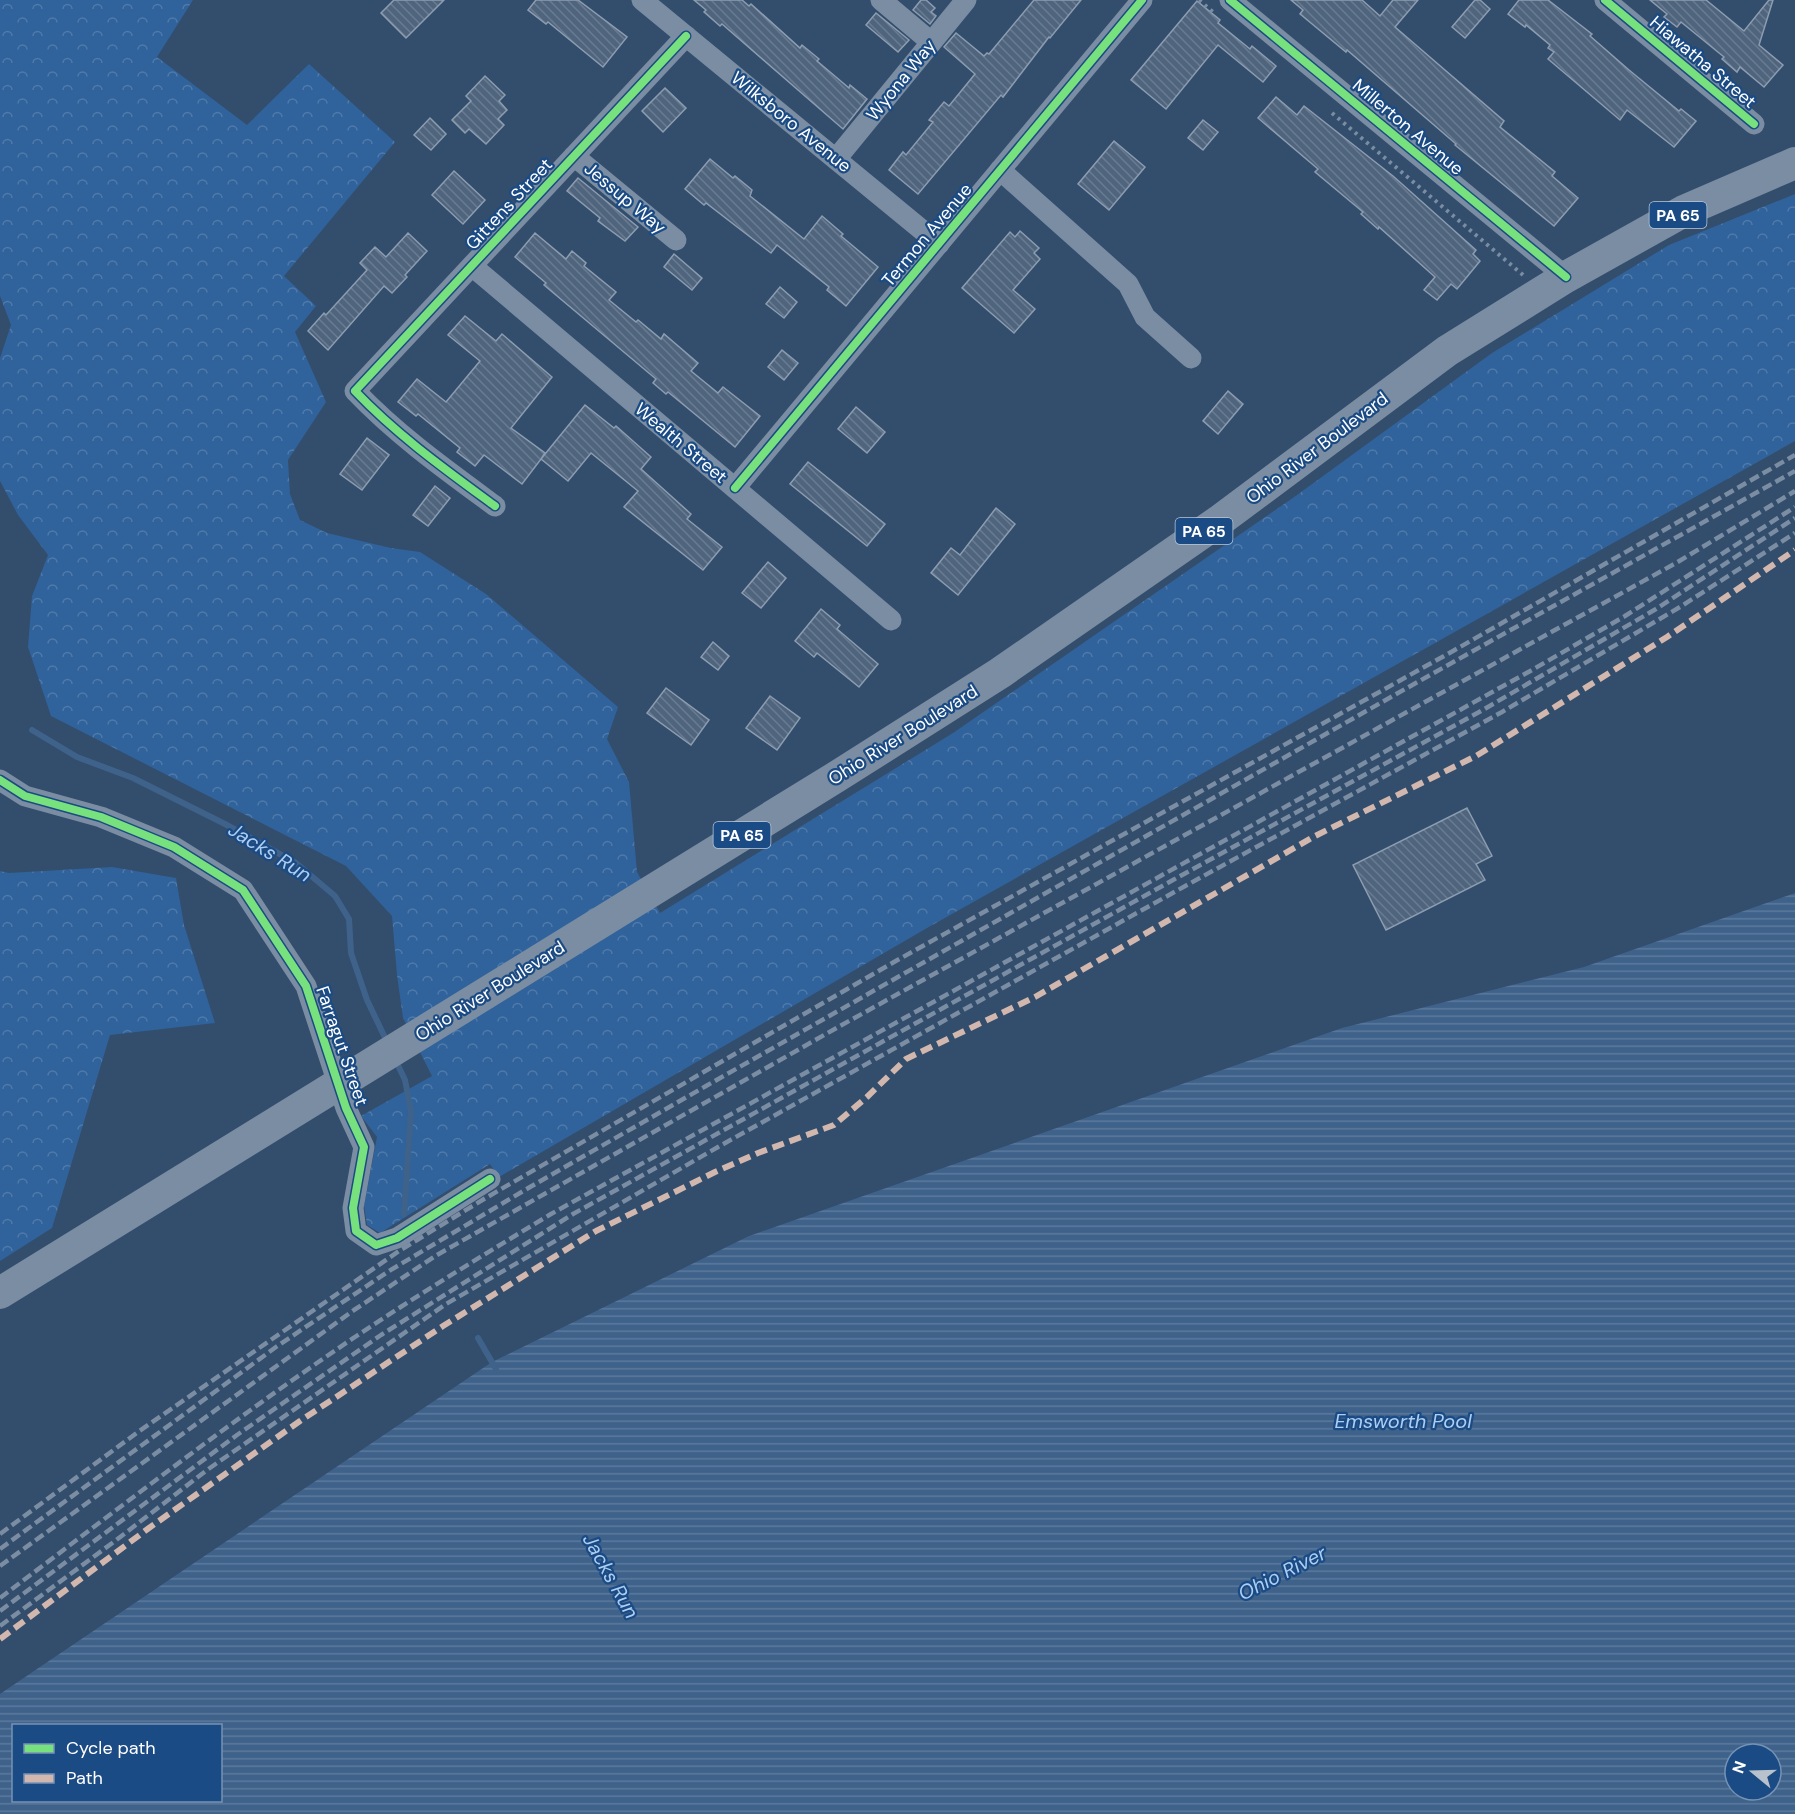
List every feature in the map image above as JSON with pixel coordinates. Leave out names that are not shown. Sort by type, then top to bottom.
[{"type":"highway","name":"Ohio River Boulevard","points":[[0,1293],[1000,673],[1219,521],[1447,351],[1566,277],[1684,211],[1795,163]]},
{"type":"street","name":"Wilksboro Avenue","points":[[642,0],[939,244]]},
{"type":"street","points":[[882,0],[931,42]]},
{"type":"street","name":"Wyona Way","points":[[836,159],[966,0]]},
{"type":"street","name":"Termon Avenue","points":[[735,488],[1142,0]]},
{"type":"street","name":"Millerton Avenue","points":[[1230,0],[1566,277]]},
{"type":"street","name":"Hiawatha Street","points":[[1605,0],[1754,124]]},
{"type":"street","name":"Gittens Street","points":[[495,506],[417,449],[376,414],[355,391],[686,36]]},
{"type":"street","name":"Jessup Way","points":[[574,156],[676,240]]},
{"type":"street","points":[[1000,170],[1128,284],[1144,317],[1191,358]]},
{"type":"street","name":"Wealth Street","points":[[472,266],[891,620]]},
{"type":"street","name":"Farragut Street","points":[[0,780],[25,796],[101,817],[174,847],[243,890],[306,986],[346,1107],[364,1147],[353,1208],[356,1231],[376,1245],[397,1238],[490,1179]]},
{"type":"green space","points":[[0,0],[193,0],[157,57],[247,125],[309,64],[395,142],[284,276],[316,306],[295,332],[326,402],[288,460],[290,494],[300,520],[327,533],[391,548],[420,552],[486,594],[618,707],[607,739],[629,782],[637,872],[660,913],[953,733],[1297,495],[1492,353],[1669,245],[1795,194],[1795,441],[927,928],[499,1177],[490,1164],[380,1233],[367,1225],[364,1206],[377,1137],[361,1116],[432,1076],[403,1018],[392,916],[346,866],[51,716],[28,647],[32,596],[48,555],[18,515],[0,481],[0,358],[11,325],[0,296]]},
{"type":"green space","points":[[112,867],[176,878],[184,925],[215,1023],[110,1035],[52,1228],[0,1261],[0,871],[9,873]]},
{"type":"water","name":"Emsworth Pool","points":[[1795,893],[1795,1814],[0,1814],[0,1694],[492,1362],[749,1236],[1342,1028],[1584,967]]},
{"type":"building","points":[[394,0],[444,0],[406,38],[381,13]]},
{"type":"building","points":[[536,0],[578,0],[627,37],[603,67],[548,22],[546,24],[528,10]]},
{"type":"building","points":[[694,0],[742,0],[749,6],[751,4],[800,48],[802,45],[849,88],[850,85],[867,99],[843,129],[722,24],[720,26]]},
{"type":"building","points":[[921,0],[926,0],[935,8],[931,12],[936,16],[930,24],[913,10]]},
{"type":"building","points":[[1034,0],[1081,0],[1003,97],[1001,95],[918,194],[889,170],[903,152],[906,155],[933,122],[929,120],[944,102],[949,106],[975,74],[944,47],[956,33],[984,56],[989,54]]},
{"type":"building","points":[[1291,0],[1362,0],[1380,16],[1393,0],[1418,0],[1395,27],[1504,121],[1500,127],[1555,172],[1552,176],[1578,198],[1554,226],[1455,145],[1347,50],[1346,52],[1300,14],[1303,10]]},
{"type":"building","points":[[1475,0],[1480,0],[1490,9],[1465,38],[1452,27]]},
{"type":"building","points":[[1519,0],[1548,0],[1592,34],[1590,36],[1679,111],[1681,109],[1696,121],[1674,147],[1627,110],[1620,120],[1548,59],[1554,52],[1548,48],[1550,45],[1526,25],[1525,27],[1508,14]]},
{"type":"building","points":[[1650,0],[1706,0],[1744,31],[1769,0],[1773,0],[1759,45],[1783,65],[1764,87],[1740,67],[1737,72],[1722,59],[1724,57],[1681,22],[1677,27],[1664,17],[1667,14]]},
{"type":"building","points":[[1197,1],[1220,20],[1218,23],[1250,49],[1252,46],[1276,66],[1263,82],[1218,45],[1166,109],[1131,80]]},
{"type":"building","points":[[876,13],[909,40],[898,52],[866,25]]},
{"type":"building","points":[[485,76],[505,95],[499,101],[507,110],[498,119],[504,125],[486,144],[469,129],[465,133],[452,120],[471,101],[466,96]]},
{"type":"building","points":[[665,88],[686,108],[663,132],[642,111]]},
{"type":"building","points":[[1276,97],[1297,115],[1304,106],[1393,176],[1476,250],[1473,254],[1480,261],[1457,289],[1451,284],[1437,300],[1424,290],[1435,277],[1361,214],[1363,212],[1315,172],[1318,169],[1258,118]]},
{"type":"building","points":[[430,118],[446,134],[431,150],[414,135]]},
{"type":"building","points":[[1203,120],[1218,132],[1203,150],[1188,138]]},
{"type":"building","points":[[1114,141],[1145,167],[1109,210],[1078,184]]},
{"type":"building","points":[[710,159],[752,190],[750,196],[804,239],[822,216],[843,234],[841,236],[878,267],[846,306],[827,290],[829,287],[777,245],[771,253],[685,189]]},
{"type":"building","points":[[454,171],[485,200],[463,224],[432,195]]},
{"type":"building","points":[[578,178],[638,227],[625,241],[598,221],[600,218],[567,191]]},
{"type":"building","points":[[1020,231],[1039,248],[1034,253],[1040,259],[1013,290],[1035,309],[1014,333],[962,288],[1010,232],[1015,237]]},
{"type":"building","points":[[408,233],[427,251],[392,293],[384,286],[328,350],[308,331],[324,313],[326,315],[367,270],[360,263],[375,247],[386,257]]},
{"type":"building","points":[[535,233],[566,259],[572,251],[586,263],[584,266],[616,292],[609,300],[661,339],[664,334],[698,363],[691,371],[718,393],[723,387],[760,416],[735,447],[668,392],[666,394],[653,383],[656,379],[544,285],[546,283],[515,257]]},
{"type":"building","points":[[674,254],[702,278],[692,290],[664,267]]},
{"type":"building","points":[[780,287],[797,302],[784,318],[766,304]]},
{"type":"building","points":[[465,316],[496,341],[502,334],[552,377],[511,428],[545,453],[522,484],[484,455],[475,466],[457,452],[460,448],[418,414],[416,416],[398,402],[417,379],[446,402],[480,361],[448,335]]},
{"type":"building","points":[[782,350],[798,363],[784,380],[768,367]]},
{"type":"building","points":[[1228,391],[1243,404],[1218,434],[1203,421]]},
{"type":"building","points":[[585,405],[614,428],[616,426],[651,457],[641,469],[691,514],[687,519],[722,547],[703,570],[624,507],[638,491],[591,453],[568,481],[541,459]]},
{"type":"building","points":[[856,407],[885,432],[867,453],[838,429]]},
{"type":"building","points":[[367,438],[389,455],[362,490],[340,474]]},
{"type":"building","points":[[808,462],[885,524],[867,546],[790,484]]},
{"type":"building","points":[[435,486],[450,498],[428,526],[413,515]]},
{"type":"building","points":[[996,508],[1015,524],[958,595],[931,573],[951,548],[960,555]]},
{"type":"building","points":[[768,562],[786,578],[761,608],[742,593]]},
{"type":"building","points":[[821,609],[840,625],[837,629],[878,664],[859,687],[817,653],[814,657],[795,641]]},
{"type":"building","points":[[713,642],[729,656],[718,670],[701,657]]},
{"type":"building","points":[[666,688],[709,720],[691,745],[647,713]]},
{"type":"building","points":[[770,696],[800,718],[777,750],[746,728]]},
{"type":"building","points":[[1467,808],[1492,856],[1476,864],[1485,880],[1386,930],[1353,865]]},
{"type":"waterway","name":"Jacks Run","points":[[32,730],[77,757],[133,778],[225,824],[296,863],[335,896],[349,919],[351,953],[367,1000],[388,1044]]},
{"type":"waterway","name":"Jacks Run","points":[[395,1059],[405,1080],[411,1111],[404,1214]]},
{"type":"waterway","name":"Jacks Run","points":[[478,1338],[496,1369]]},
{"type":"railway","points":[[0,1534],[138,1432],[399,1251],[484,1199],[894,962],[1453,651],[1795,455]]},
{"type":"railway","points":[[0,1549],[276,1347],[389,1271],[706,1086],[1398,693],[1795,471]]},
{"type":"railway","points":[[0,1566],[354,1310],[437,1255],[840,1026],[1676,563],[1795,491]]},
{"type":"railway","points":[[0,1598],[176,1465],[310,1368],[403,1305],[526,1229],[1532,670],[1625,616],[1795,507]]},
{"type":"railway","points":[[0,1611],[237,1435],[381,1335],[573,1214],[1481,711],[1656,609],[1795,518]]},
{"type":"railway","points":[[0,1626],[207,1470],[446,1304],[718,1147],[1502,712],[1680,607],[1795,533]]},
{"type":"marked path","points":[[0,1639],[149,1528],[300,1421],[443,1326],[596,1231],[715,1172],[758,1153],[834,1125],[906,1059],[1035,997],[1315,836],[1476,756],[1667,637],[1795,550]]},
{"type":"cycle path","points":[[735,488],[1142,0]]},
{"type":"cycle path","points":[[1230,0],[1566,277]]},
{"type":"cycle path","points":[[1605,0],[1754,124]]},
{"type":"cycle path","points":[[495,506],[405,437],[355,391],[686,36]]},
{"type":"cycle path","points":[[0,780],[25,796],[101,817],[174,847],[243,890],[306,986],[346,1108],[364,1147],[353,1208],[356,1231],[376,1245],[397,1238],[490,1179]]},
{"type":"water label","name":"Ohio River","points":[[1282,1573]]}]
